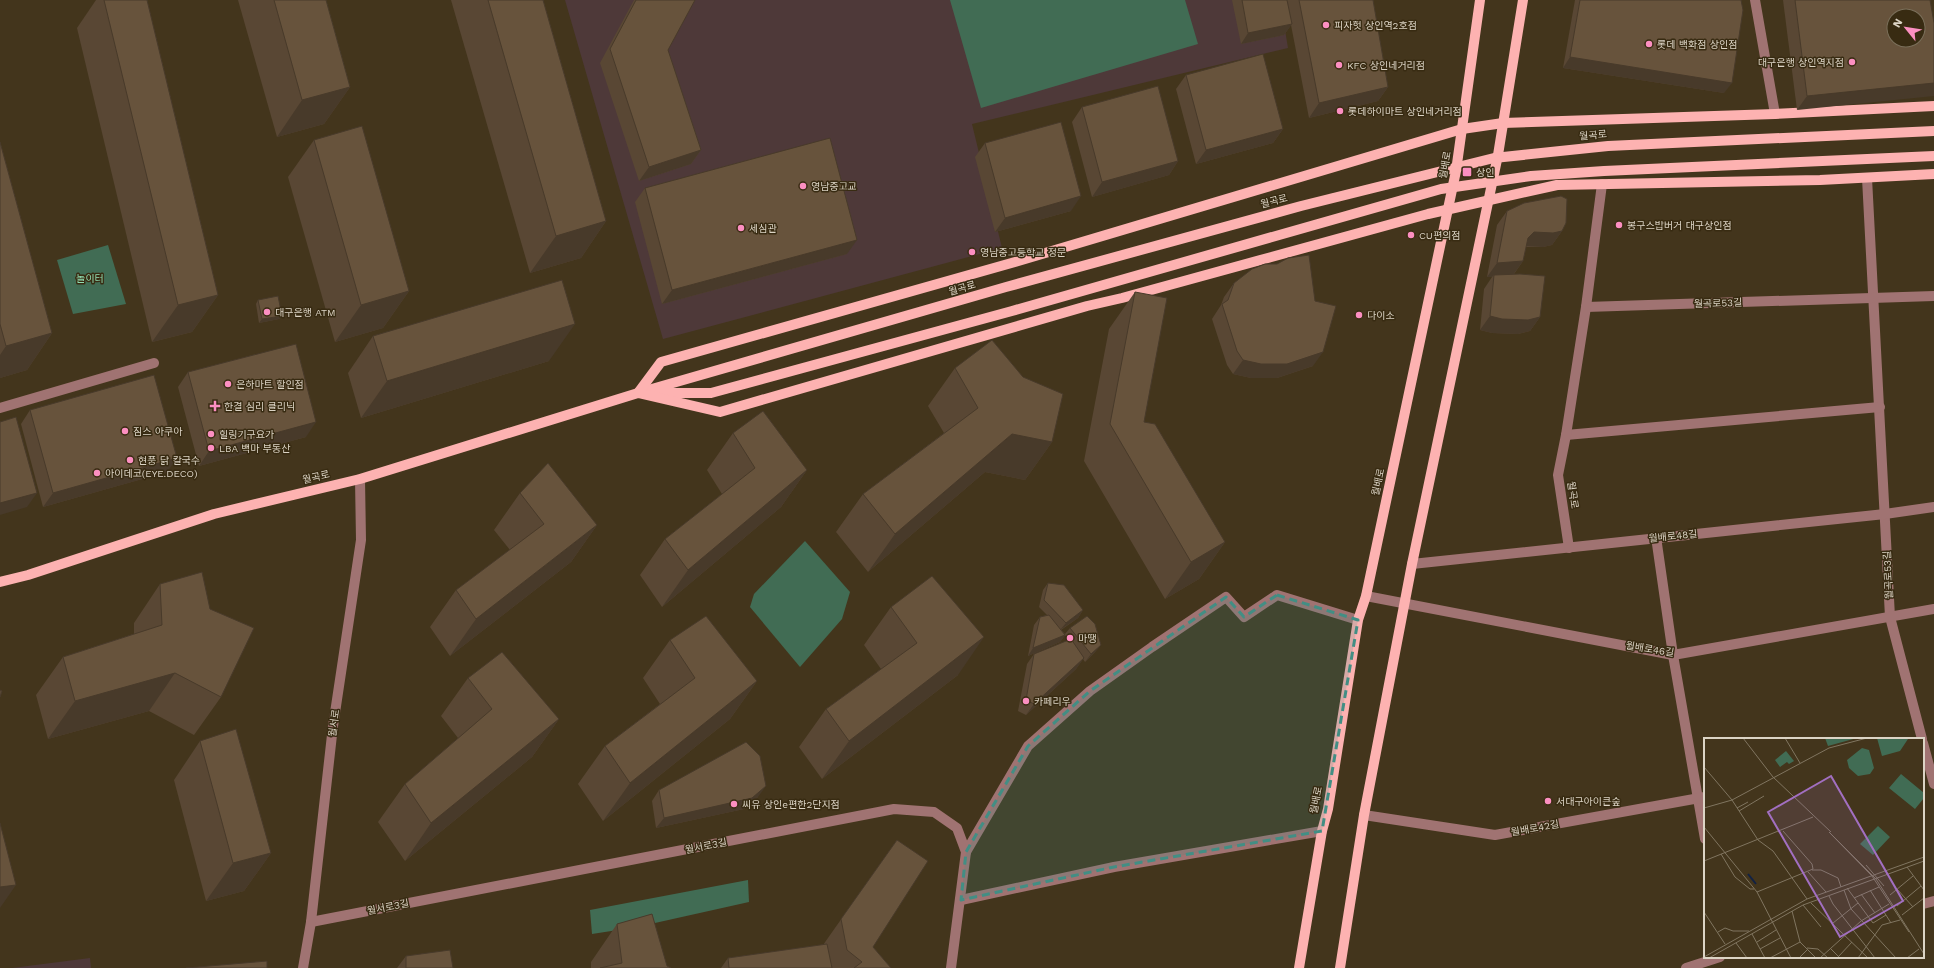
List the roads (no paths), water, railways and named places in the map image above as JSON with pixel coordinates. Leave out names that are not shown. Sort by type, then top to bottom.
[{"type":"main road","name":"월배로","points":[[1299,968],[1322,831],[1328,809],[1358,620],[1366,596],[1456,171],[1480,0]]},
{"type":"main road","points":[[1340,968],[1364,815],[1404,603],[1488,200],[1503,123],[1523,0]]},
{"type":"main road","points":[[1934,106],[1775,114],[1503,123],[1462,129],[1015,262],[661,362],[638,394],[720,412],[1087,306],[1122,298],[1448,210],[1557,185],[1867,178],[1934,174]]},
{"type":"main road","name":"월곡로","points":[[0,582],[28,575],[214,514],[360,479],[638,394],[1006,287],[1301,206],[1494,158],[1608,146],[1934,131]]},
{"type":"main road","name":"월곡로","points":[[638,394],[711,393],[1012,311],[1441,190],[1531,176],[1604,171],[1934,156]]},
{"type":"street","points":[[1755,0],[1775,114]]},
{"type":"street","name":"월곡로53길","points":[[1867,178],[1875,298],[1890,617],[1922,738]]},
{"type":"street","name":"월곡로","points":[[1569,548],[1558,475],[1566,435],[1586,307],[1602,184]]},
{"type":"street","points":[[1875,298],[1934,296]]},
{"type":"street","name":"월곡로53길","points":[[1586,307],[1875,298]]},
{"type":"street","points":[[0,408],[154,363]]},
{"type":"street","points":[[1566,435],[1880,407]]},
{"type":"street","name":"월서로","points":[[304,968],[311,922],[333,726],[361,540],[360,479]]},
{"type":"street","name":"월배로48길","points":[[1412,564],[1569,548],[1656,537],[1885,514],[1934,507]]},
{"type":"street","points":[[1656,537],[1673,655],[1701,797],[1704,828]]},
{"type":"street","points":[[966,852],[1028,746],[1090,691],[1226,597],[1244,617],[1277,595],[1358,620]]},
{"type":"street","name":"월배로46길","points":[[1366,596],[1673,655],[1934,609]]},
{"type":"street","points":[[1924,746],[1934,784]]},
{"type":"street","name":"월배로42길","points":[[1364,815],[1495,835],[1701,797]]},
{"type":"street","name":"월서로3길","points":[[311,922],[894,809],[934,812],[957,828],[966,852],[951,968]]},
{"type":"street","points":[[961,900],[1114,867],[1322,831]]},
{"type":"street","points":[[1924,904],[1934,902]]},
{"type":"street","points":[[1686,968],[1717,958]]},
{"type":"place","name":"피자헛 상인역2호점","points":[[1326,25]]},
{"type":"place","name":"롯데 백화점 상인점","points":[[1649,44]]},
{"type":"place","name":"대구은행 상인역지점","points":[[1852,62]]},
{"type":"place","name":"KFC 상인네거리점","points":[[1339,65]]},
{"type":"place","name":"롯데하이마트 상인네거리점","points":[[1340,111]]},
{"type":"place","name":"상인","points":[[1467,172]]},
{"type":"place","name":"영남중고교","points":[[803,186]]},
{"type":"place","name":"봉구스밥버거 대구상인점","points":[[1619,225]]},
{"type":"place","name":"세심관","points":[[741,228]]},
{"type":"place","name":"CU편의점","points":[[1411,235]]},
{"type":"place","name":"영남중고등학교 정문","points":[[972,252]]},
{"type":"place","name":"대구은행 ATM","points":[[267,312]]},
{"type":"place","name":"다이소","points":[[1359,315]]},
{"type":"place","name":"은하마트 할인점","points":[[228,384]]},
{"type":"place","name":"한결 심리 클리닉","points":[[215,406]]},
{"type":"place","name":"짐스 아쿠아","points":[[125,431]]},
{"type":"place","name":"힐링기구요가","points":[[211,434]]},
{"type":"place","name":"LBA 백마 부동산","points":[[211,448]]},
{"type":"place","name":"현풍 닭 칼국수","points":[[130,460]]},
{"type":"place","name":"아이데코(EYE.DECO)","points":[[97,473]]},
{"type":"place","name":"마땡","points":[[1070,638]]},
{"type":"place","name":"카페리우","points":[[1026,701]]},
{"type":"place","name":"서대구아이큰숲","points":[[1548,801]]},
{"type":"place","name":"씨유 상인e편한2단지점","points":[[734,804]]},
{"type":"park label","name":"놀이터","points":[[90,278]]}]
